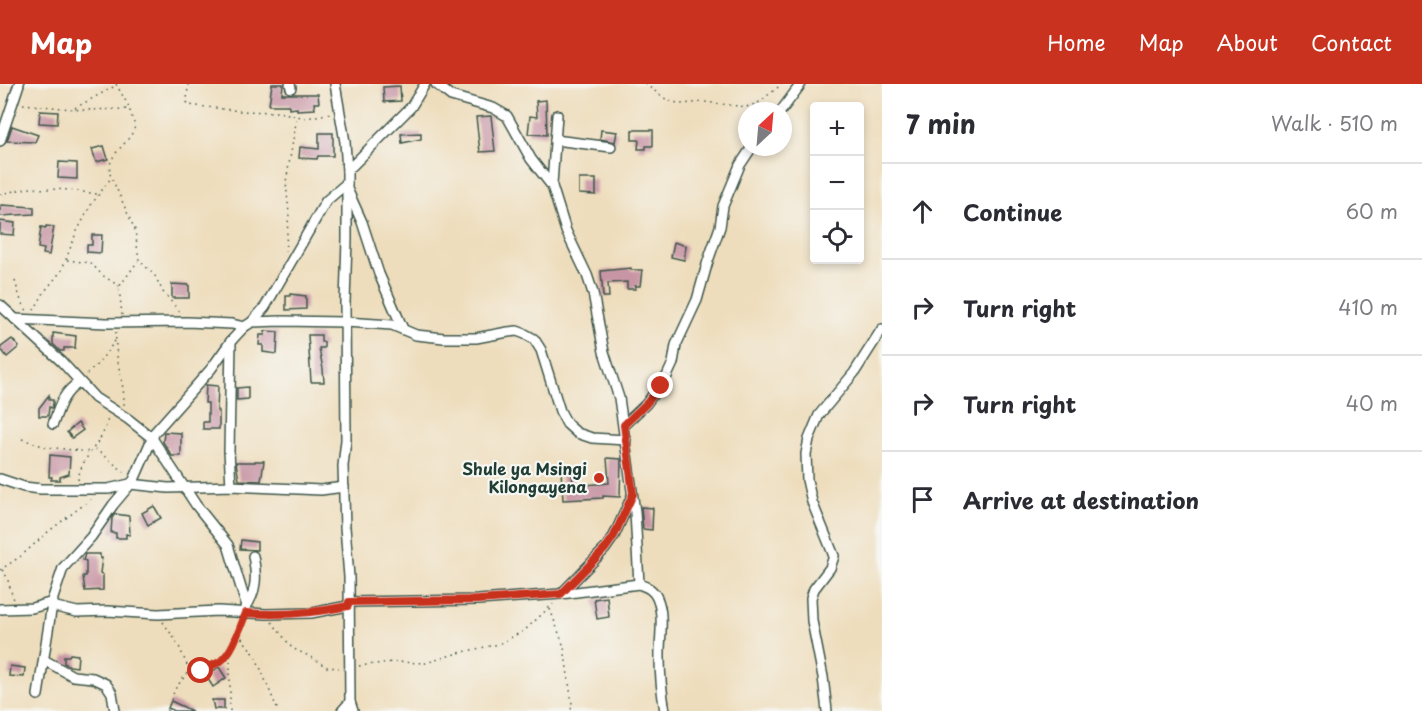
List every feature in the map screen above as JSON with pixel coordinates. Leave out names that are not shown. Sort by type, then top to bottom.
[{"type":"street","points":[[0,141],[19,84]]},
{"type":"street","points":[[335,84],[345,142],[347,171],[344,487],[351,706],[342,711]]},
{"type":"street","points":[[347,171],[411,107],[425,84]]},
{"type":"street","points":[[436,84],[451,96],[493,108],[507,116],[531,159],[552,186]]},
{"type":"street","points":[[788,102],[801,84]]},
{"type":"street","points":[[557,115],[552,186],[562,221],[593,293],[604,352],[619,398],[633,494],[639,584]]},
{"type":"street","points":[[555,140],[611,147]]},
{"type":"street","points":[[624,425],[646,404],[667,376],[673,363],[676,345],[697,300],[720,226],[723,206],[746,156]]},
{"type":"street","points":[[38,695],[52,604],[63,568],[91,537],[132,482],[152,438],[231,342],[265,307],[326,201],[347,186]]},
{"type":"street","points":[[347,186],[358,209],[379,274],[403,329]]},
{"type":"street","points":[[0,305],[62,361],[90,394],[152,438],[200,510],[228,545],[245,610]]},
{"type":"street","points":[[15,319],[30,317],[248,325],[345,322],[392,325],[416,335],[444,338],[476,338],[517,331],[530,336],[541,350],[560,411],[567,424],[577,433],[592,438],[626,440]]},
{"type":"street","points":[[827,711],[812,621],[811,598],[814,589],[830,568],[834,556],[812,502],[807,480],[806,454],[809,439],[819,415],[860,364],[882,329]]},
{"type":"street","points":[[231,342],[229,451],[231,486]]},
{"type":"street","points":[[53,424],[63,397],[79,381]]},
{"type":"street","points":[[0,479],[24,487],[77,489],[108,489],[132,482],[151,488],[231,486],[321,490],[344,487]]},
{"type":"street","points":[[561,594],[605,549],[614,536],[633,494]]},
{"type":"street","points":[[245,610],[255,585],[256,571],[253,556]]},
{"type":"street","points":[[0,609],[52,604],[76,612],[158,614],[245,610],[266,615],[311,613],[349,604],[478,600],[561,594],[639,584],[652,590],[660,607],[660,658],[665,711]]},
{"type":"street","points":[[44,660],[73,676],[93,678],[106,684],[112,693],[115,711]]},
{"type":"path","points":[[188,84],[187,102],[189,105],[240,111],[279,112],[306,118],[339,111]]},
{"type":"path","points":[[645,84],[667,100],[681,104],[705,102],[746,107],[758,103],[782,84]]},
{"type":"path","points":[[73,109],[116,85],[129,109],[135,126],[131,136],[117,151],[109,165],[112,177],[135,230],[139,260],[155,276],[163,292],[187,322]]},
{"type":"path","points":[[14,100],[22,104],[91,111],[129,109]]},
{"type":"path","points":[[290,262],[285,251],[289,214],[285,187],[297,116]]},
{"type":"path","points":[[30,317],[45,291],[59,274],[79,227],[98,194],[112,177]]},
{"type":"path","points":[[0,194],[28,188],[98,194]]},
{"type":"path","points":[[66,260],[89,262],[119,287]]},
{"type":"path","points":[[123,416],[124,397],[116,356],[118,322],[122,312],[119,287],[139,260]]},
{"type":"path","points":[[15,281],[20,298],[30,317]]},
{"type":"path","points":[[79,381],[98,364],[116,341]]},
{"type":"path","points":[[77,489],[81,466],[95,449],[106,428],[109,408]]},
{"type":"path","points":[[22,439],[46,447],[92,452]]},
{"type":"path","points":[[95,449],[132,482]]},
{"type":"path","points":[[19,608],[10,593],[7,578],[1,569],[108,489]]},
{"type":"path","points":[[266,615],[292,648],[329,668],[392,662],[426,663],[458,653],[485,648],[514,637],[550,608],[561,594]]},
{"type":"path","points":[[550,608],[564,647],[571,711]]},
{"type":"path","points":[[190,671],[201,671],[224,659],[238,632],[245,610]]},
{"type":"path","points":[[158,614],[178,644],[190,671]]},
{"type":"path","points":[[238,632],[255,655],[278,711]]},
{"type":"path","points":[[230,711],[232,646]]},
{"type":"path","points":[[167,711],[175,689],[190,671]]},
{"type":"building","points":[[272,84],[283,84],[282,94],[318,94],[319,103],[314,103],[315,109],[297,110],[297,108],[289,109],[289,105],[269,105]]},
{"type":"building","points":[[400,86],[401,101],[384,102],[383,87]]},
{"type":"building","points":[[546,100],[547,135],[528,134],[530,116],[537,117],[536,101]]},
{"type":"building","points":[[40,111],[58,112],[57,124],[39,123]]},
{"type":"building","points":[[491,116],[495,151],[480,152],[476,117]]},
{"type":"building","points":[[12,126],[38,135],[35,142],[7,141]]},
{"type":"building","points":[[601,130],[617,132],[615,142],[600,139]]},
{"type":"building","points":[[632,130],[653,130],[653,146],[638,149],[639,140],[632,140]]},
{"type":"building","points":[[319,133],[333,133],[333,156],[318,156],[317,159],[299,158],[300,147],[319,149]]},
{"type":"building","points":[[421,133],[421,139],[402,143],[401,134]]},
{"type":"building","points":[[104,146],[108,159],[96,162],[92,149]]},
{"type":"building","points":[[59,162],[77,163],[77,179],[58,178]]},
{"type":"building","points":[[579,179],[596,179],[596,195],[579,194]]},
{"type":"building","points":[[1,205],[34,207],[34,214],[0,216]]},
{"type":"building","points":[[0,221],[15,223],[14,235],[0,234]]},
{"type":"building","points":[[46,226],[54,227],[49,255],[43,254],[44,249],[38,248],[41,227],[46,228]]},
{"type":"building","points":[[92,235],[102,235],[101,253],[87,252],[87,245],[92,245]]},
{"type":"building","points":[[674,242],[686,246],[684,260],[671,257]]},
{"type":"building","points":[[631,268],[631,270],[642,270],[640,286],[635,286],[636,289],[627,289],[627,282],[608,283],[609,297],[603,297],[601,271]]},
{"type":"building","points":[[172,284],[189,285],[189,298],[172,298]]},
{"type":"building","points":[[290,294],[306,296],[306,309],[286,310],[286,296]]},
{"type":"building","points":[[265,331],[278,332],[277,354],[263,352],[263,345],[259,345],[260,335],[265,335]]},
{"type":"building","points":[[53,333],[76,336],[75,348],[64,348],[64,351],[60,351],[53,344]]},
{"type":"building","points":[[308,335],[321,335],[321,342],[324,342],[324,348],[319,348],[324,382],[311,382]]},
{"type":"building","points":[[12,339],[19,347],[7,357],[0,348]]},
{"type":"building","points":[[206,385],[218,386],[219,429],[203,429],[203,422],[208,422],[208,403],[205,403]]},
{"type":"building","points":[[248,387],[248,399],[237,400],[237,388]]},
{"type":"building","points":[[49,395],[49,400],[53,400],[52,408],[49,407],[48,416],[39,416],[39,408]]},
{"type":"building","points":[[78,423],[83,430],[72,438],[67,432]]},
{"type":"building","points":[[164,432],[181,433],[181,456],[172,456],[163,442]]},
{"type":"building","points":[[50,455],[70,457],[69,474],[60,477],[60,480],[51,480],[52,477],[49,477]]},
{"type":"building","points":[[607,458],[621,459],[620,497],[603,496],[603,498],[563,500],[561,471],[572,471],[573,486],[609,483]]},
{"type":"building","points":[[264,461],[261,481],[239,480],[236,462]]},
{"type":"building","points":[[154,506],[161,518],[148,525],[142,513]]},
{"type":"building","points":[[641,507],[653,508],[652,530],[643,529]]},
{"type":"building","points":[[115,514],[129,516],[130,535],[126,534],[126,538],[116,538],[116,533],[111,533],[112,518]]},
{"type":"building","points":[[241,540],[257,542],[257,550],[240,549]]},
{"type":"building","points":[[85,554],[100,554],[102,558],[100,573],[103,575],[103,590],[85,591],[83,576],[86,576],[86,561],[83,560]]},
{"type":"building","points":[[607,597],[609,617],[597,619],[594,599]]},
{"type":"building","points":[[78,655],[77,667],[64,663],[64,656]]},
{"type":"building","points":[[10,666],[25,668],[24,677],[9,676]]},
{"type":"building","points":[[219,667],[226,678],[213,687],[206,676]]},
{"type":"building","points":[[212,700],[224,700],[224,709],[214,709]]},
{"type":"building","points":[[171,701],[192,711],[175,711],[168,708]]},
{"type":"place","name":"Shule ya Msingi Kilongayena","points":[[599,478]]},
{"type":"route","points":[[201,671],[224,659],[246,613],[266,615],[311,613],[348,606],[349,602],[478,600],[561,594],[605,549],[614,536],[633,494],[624,425],[661,386]]}]
